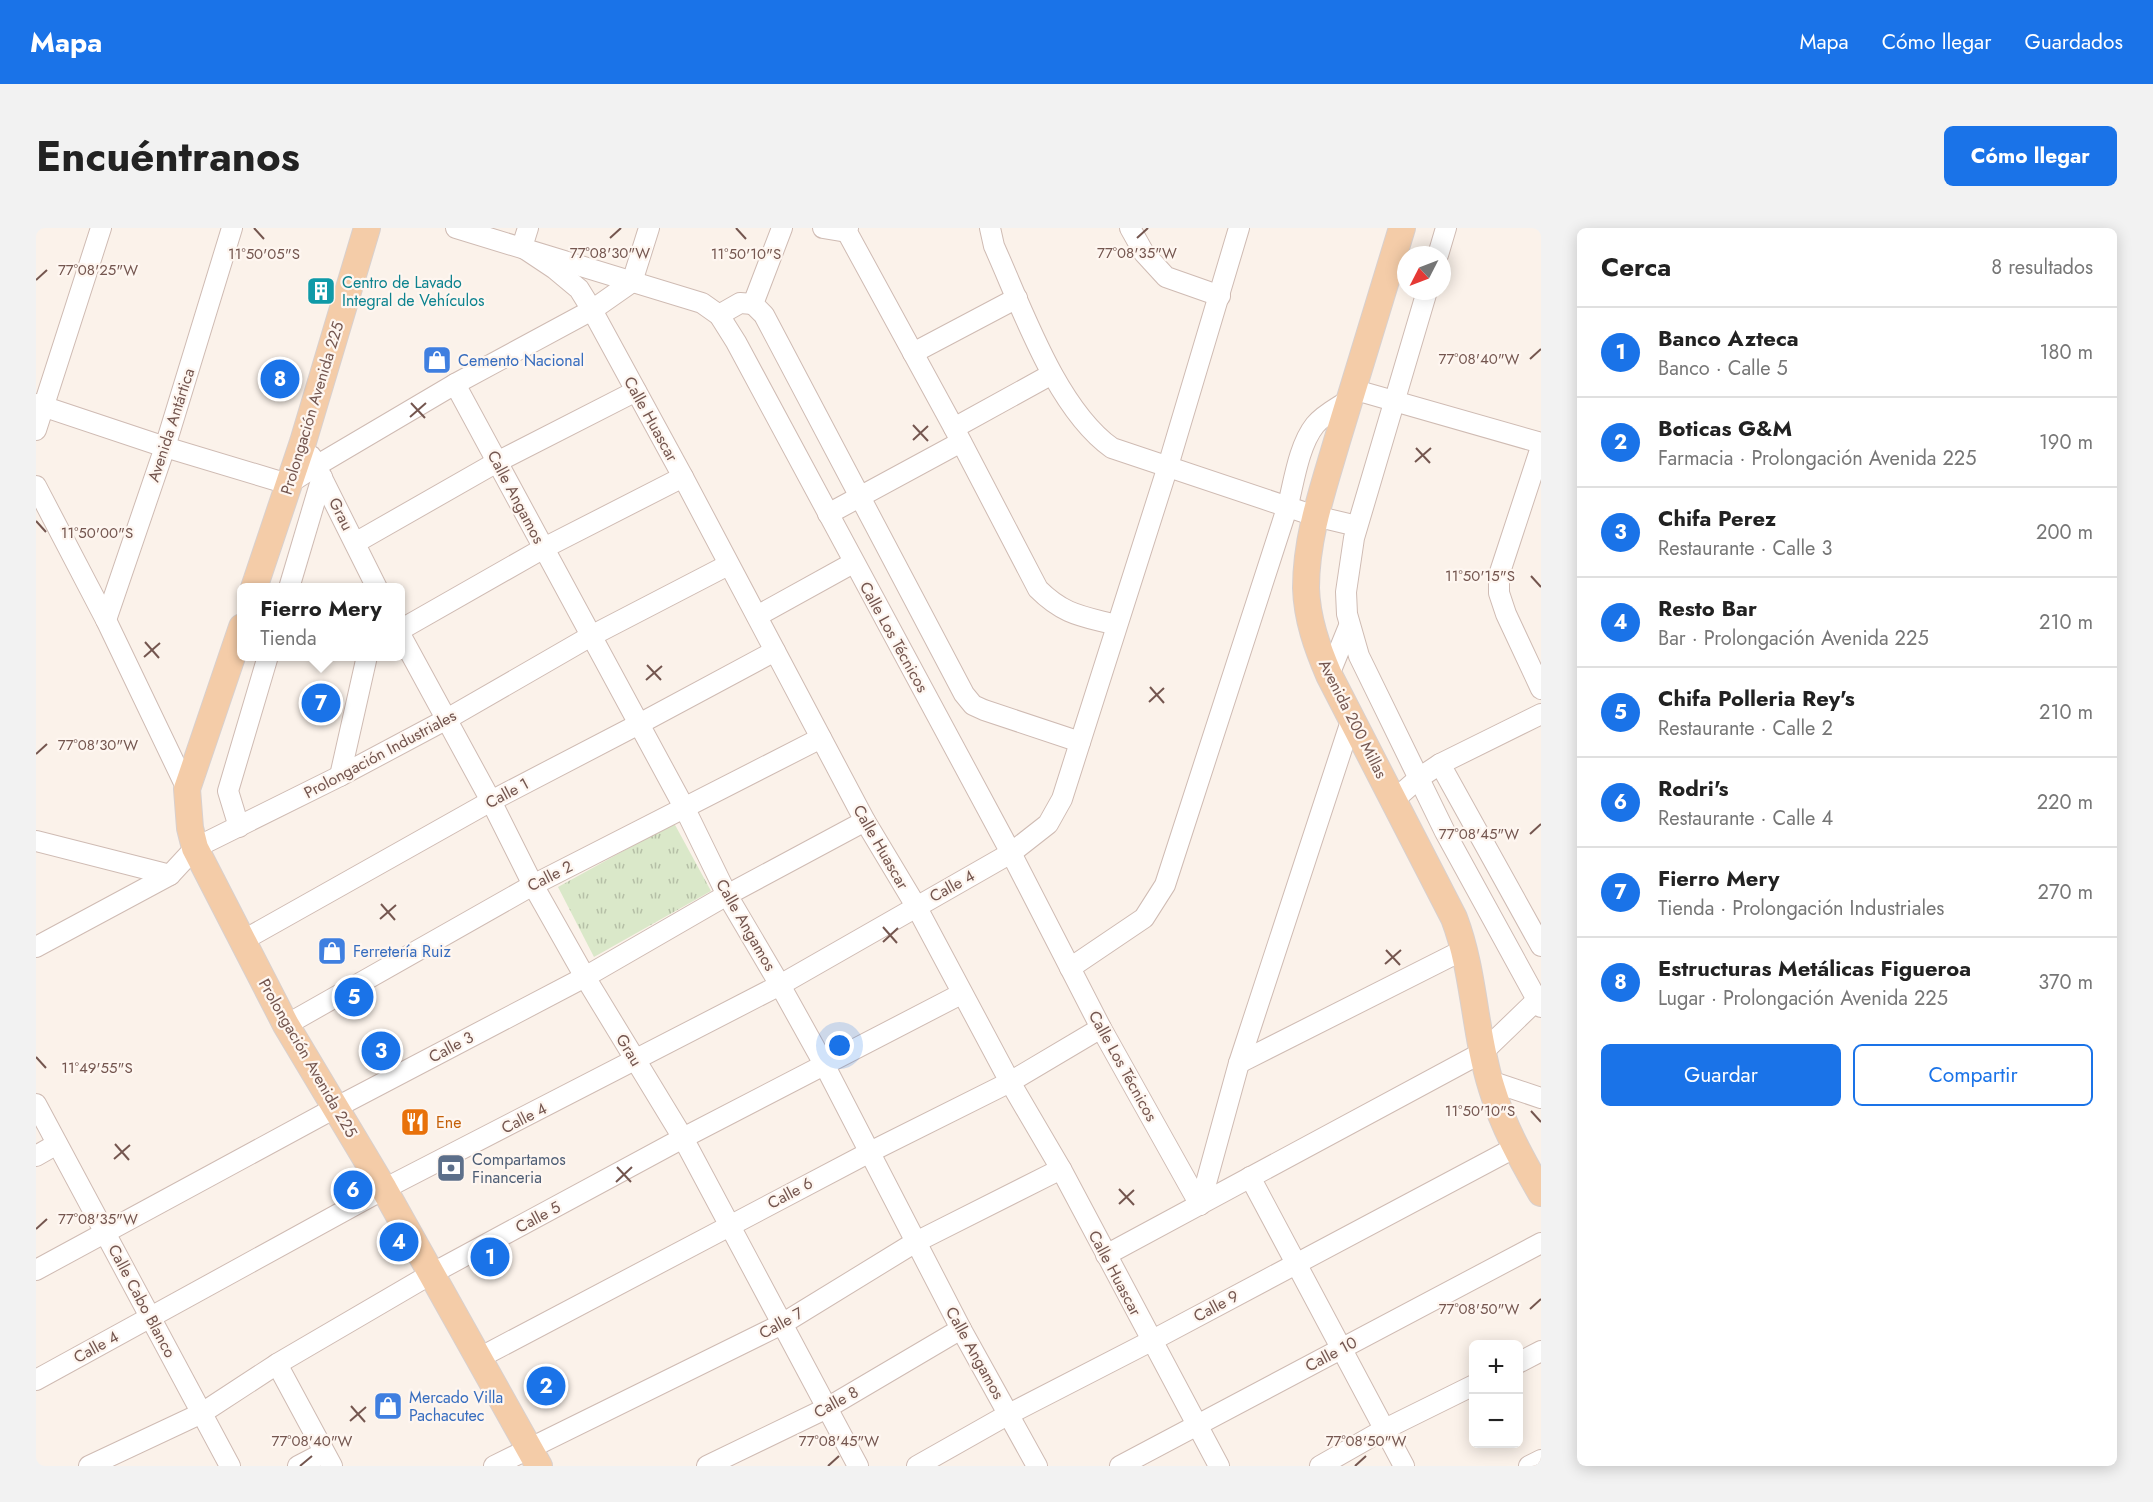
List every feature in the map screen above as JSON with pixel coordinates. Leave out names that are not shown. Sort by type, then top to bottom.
[{"type":"main road","name":"Prolongación Avenida 225","points":[[256,583],[303,441],[367,228]]},
{"type":"main road","name":"Avenida 200 Millas","points":[[1402,228],[1315,516],[1308,555],[1306,588],[1308,614],[1319,652],[1329,675],[1455,918],[1465,950],[1490,1081],[1516,1148],[1541,1193]]},
{"type":"main road","name":"Prolongación Avenida 225","points":[[237,642],[188,789],[190,828],[195,848],[286,1025],[384,1189],[534,1457]]},
{"type":"street","points":[[36,430],[40,405],[101,228]]},
{"type":"street","name":"Avenida Antártica","points":[[106,620],[165,447],[232,228]]},
{"type":"street","name":"Calle Los Técnicos","points":[[456,228],[702,303],[719,315],[736,342],[1011,853],[1101,1028],[1200,1205]]},
{"type":"street","points":[[522,247],[528,228]]},
{"type":"street","points":[[40,405],[165,447],[288,484],[319,471],[455,384],[592,310],[632,282],[649,228]]},
{"type":"street","points":[[753,304],[782,228]]},
{"type":"street","points":[[823,228],[848,230],[1038,589],[1052,603],[1067,612],[1116,625]]},
{"type":"street","points":[[990,228],[994,246],[1052,374],[1087,426],[1098,437],[1112,448],[1288,505],[1315,516],[1357,526]]},
{"type":"street","points":[[1130,228],[1144,253],[1166,278],[1220,296]]},
{"type":"street","name":"Calle 4","points":[[36,1380],[384,1189],[780,985],[1011,853],[1048,824],[1062,799],[1168,466],[1239,228]]},
{"type":"street","points":[[1441,246],[1446,228]]},
{"type":"street","name":"Calle Huascar","points":[[522,247],[555,269],[579,289],[592,310],[757,615],[865,821],[916,906],[961,994],[1061,1169],[1219,1466]]},
{"type":"street","points":[[913,352],[1017,298]]},
{"type":"street","points":[[1106,1255],[1483,1052],[1540,1001],[1445,832],[1359,656],[1349,626],[1346,592],[1357,526],[1424,300]]},
{"type":"street","points":[[719,315],[740,303],[753,304],[764,315],[964,694],[973,705],[1080,742]]},
{"type":"street","points":[[828,514],[861,496],[1052,374]]},
{"type":"street","name":"Calle Angamos","points":[[455,384],[685,809],[727,895],[825,1066],[914,1243],[1037,1466]]},
{"type":"street","points":[[356,543],[497,462],[636,391]]},
{"type":"street","points":[[1070,968],[1143,918],[1166,885],[1309,434],[1326,414],[1350,394],[1394,401],[1540,455],[1499,575],[1499,593],[1506,614],[1541,689]]},
{"type":"street","name":"Grau","points":[[303,441],[375,583]]},
{"type":"street","points":[[290,583],[319,471]]},
{"type":"street","points":[[405,629],[544,548],[683,477]]},
{"type":"street","points":[[36,486],[106,620],[188,789]]},
{"type":"street","points":[[757,615],[853,563]]},
{"type":"street","name":"Prolongación Industriales","points":[[36,947],[170,875],[195,848],[340,776],[447,719],[591,636],[728,565]]},
{"type":"street","points":[[1329,675],[1349,626]]},
{"type":"street","name":"Grau","points":[[405,641],[533,885],[585,977],[683,1138],[858,1466]]},
{"type":"street","name":"Calle 1","points":[[242,941],[490,801],[775,651]]},
{"type":"street","points":[[239,827],[228,791],[267,661]]},
{"type":"street","points":[[340,776],[367,661]]},
{"type":"street","points":[[1394,800],[1419,778],[1440,764],[1541,714]]},
{"type":"street","points":[[1200,1205],[1239,1064],[1352,718]]},
{"type":"street","name":"Calle 2","points":[[286,1025],[533,885],[821,738]]},
{"type":"street","points":[[1440,764],[1541,946]]},
{"type":"street","name":"Calle 3","points":[[36,1270],[106,1234],[335,1107],[585,977],[727,895],[865,821]]},
{"type":"street","points":[[36,841],[170,875]]},
{"type":"street","points":[[1239,1064],[1465,950]]},
{"type":"street","name":"Calle 5","points":[[89,1466],[202,1413],[277,1364],[431,1274],[683,1138],[961,994]]},
{"type":"street","name":"Calle 6","points":[[479,1358],[870,1152],[1010,1082],[1101,1028]]},
{"type":"street","points":[[1490,1081],[1541,1098]]},
{"type":"street","name":"Calle Cabo Blanco","points":[[36,1104],[230,1466]]},
{"type":"street","points":[[36,1155],[57,1144]]},
{"type":"street","name":"Calle 9","points":[[917,1466],[1010,1414],[1516,1148]]},
{"type":"street","name":"Calle 7","points":[[494,1466],[534,1457],[782,1324],[914,1243],[1061,1169]]},
{"type":"street","points":[[1250,1177],[1404,1466]]},
{"type":"street","name":"Calle 10","points":[[1120,1466],[1541,1243]]},
{"type":"street","name":"Calle 8","points":[[707,1466],[827,1408],[961,1329]]},
{"type":"street","points":[[1523,1360],[1541,1351]]},
{"type":"street","points":[[277,1364],[327,1459],[298,1466]]},
{"type":"street","points":[[1320,1466],[1385,1429],[1469,1387]]},
{"type":"street","points":[[1529,1466],[1541,1460]]},
{"type":"green space","points":[[674,823],[711,891],[594,957],[558,887]]},
{"type":"place","name":"Centro de Lavado Integral de Vehículos","points":[[321,291]]},
{"type":"place","name":"Cemento Nacional","points":[[437,360]]},
{"type":"place","name":"Estructuras Metálicas Figueroa","points":[[280,379]]},
{"type":"place","name":"Fierro Mery","points":[[321,703]]},
{"type":"place","name":"Ferretería Ruiz","points":[[332,951]]},
{"type":"place","name":"Chifa Polleria Rey's","points":[[354,997]]},
{"type":"place","name":"Chifa Perez","points":[[381,1051]]},
{"type":"place","name":"Ene","points":[[415,1122]]},
{"type":"place","name":"Compartamos Financeria","points":[[451,1168]]},
{"type":"place","name":"Rodri's","points":[[353,1190]]},
{"type":"place","name":"Resto Bar","points":[[399,1242]]},
{"type":"place","name":"Banco Azteca","points":[[490,1257]]},
{"type":"place","name":"Boticas G&M","points":[[546,1386]]},
{"type":"place","name":"Mercado Villa Pachacutec","points":[[388,1406]]}]
